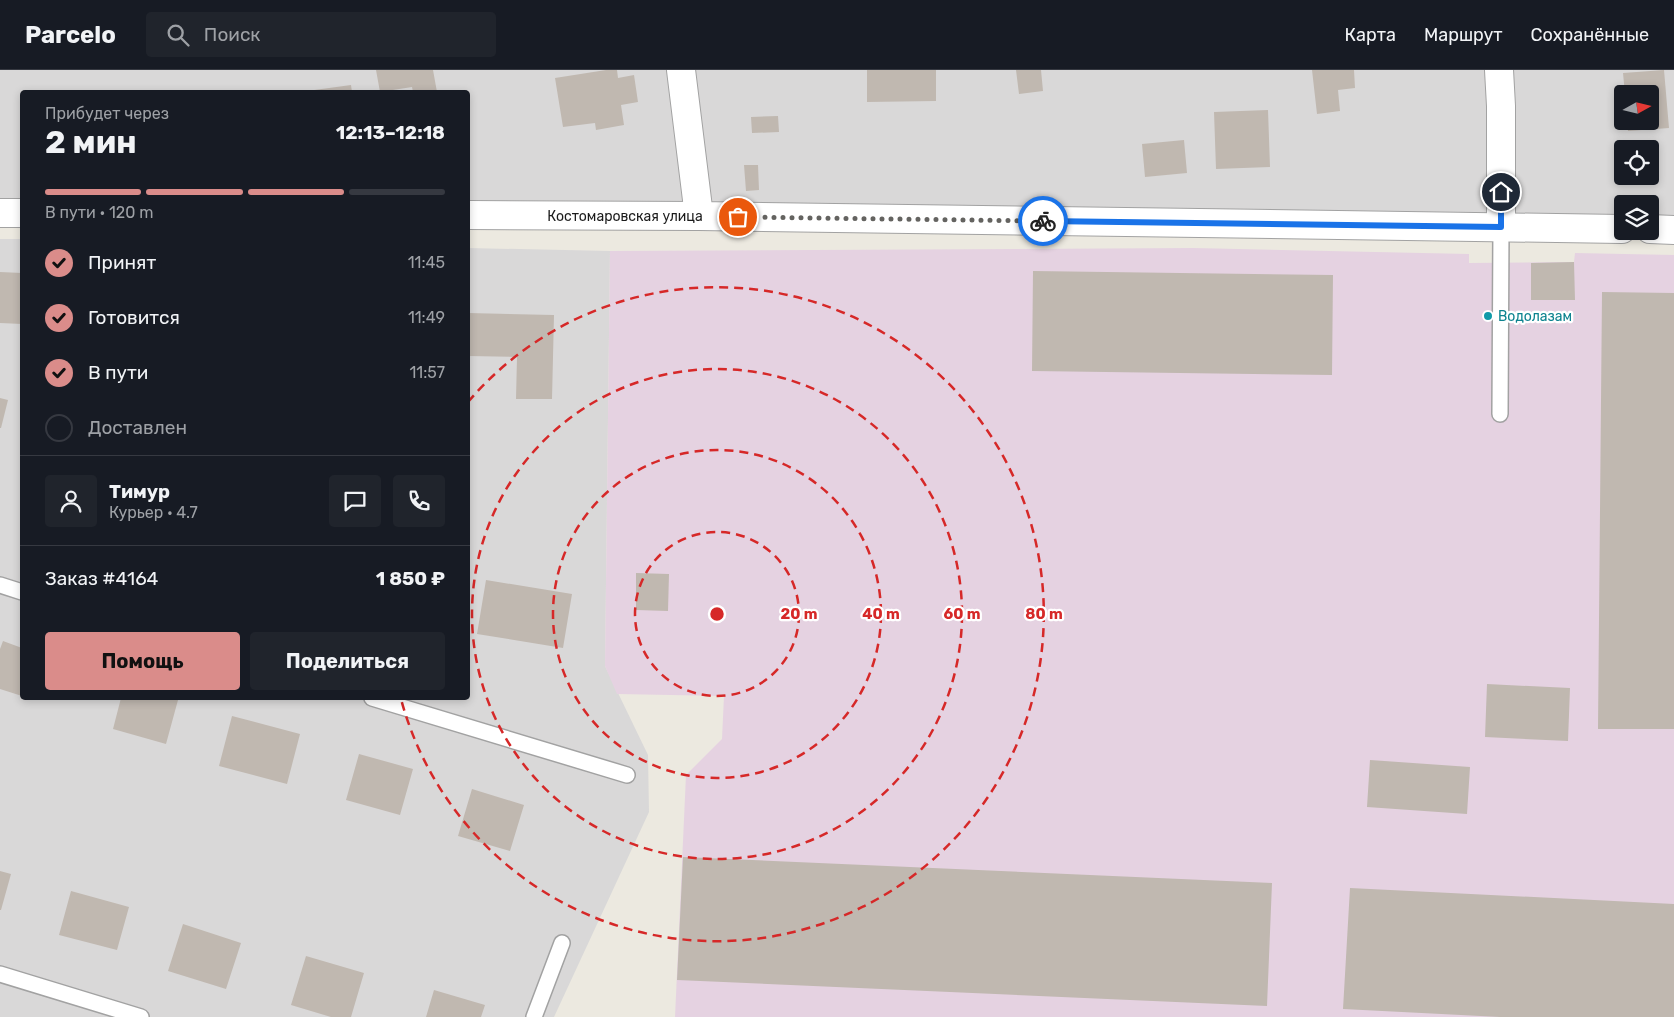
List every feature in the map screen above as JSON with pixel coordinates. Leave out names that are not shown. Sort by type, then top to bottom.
[{"type":"street","points":[[681,70],[699,216]]},
{"type":"street","points":[[1500,70],[1501,227]]},
{"type":"street","points":[[0,213],[20,213]]},
{"type":"street","name":"Костомаровская улица","points":[[470,215],[699,216],[1614,229]]},
{"type":"street","points":[[1659,229],[1674,230]]},
{"type":"lane","points":[[1500,414],[1501,227]]},
{"type":"lane","points":[[0,585],[20,591]]},
{"type":"lane","points":[[379,700],[626,775]]},
{"type":"lane","points":[[534,1017],[562,943]]},
{"type":"lane","points":[[0,974],[141,1017]]},
{"type":"shaded area","points":[[0,70],[1674,70],[1674,240],[1659,240],[1659,195],[1614,195],[1614,238],[470,209],[470,90],[20,90],[20,198],[0,198]]},
{"type":"shaded area","points":[[0,239],[20,239],[20,700],[470,700],[470,248],[610,251],[605,666],[648,755],[649,812],[554,1017],[0,1017]]},
{"type":"shaded area","points":[[1193,248],[1469,254],[1469,263],[1574,262],[1575,253],[1674,255],[1674,1017],[675,1017],[686,775],[722,739],[724,696],[617,694],[605,666],[610,251]]},
{"type":"building","points":[[376,70],[433,70],[437,90],[413,90],[412,87],[380,90]]},
{"type":"building","points":[[617,70],[618,78],[634,75],[638,102],[621,105],[624,125],[596,130],[595,123],[563,127],[555,78]]},
{"type":"building","points":[[867,70],[936,70],[936,101],[867,102]]},
{"type":"building","points":[[1016,70],[1041,70],[1043,91],[1019,94]]},
{"type":"building","points":[[1312,70],[1354,70],[1355,88],[1338,90],[1340,111],[1317,114]]},
{"type":"building","points":[[1664,70],[1669,128],[1659,129],[1659,85],[1624,85],[1623,73]]},
{"type":"building","points":[[351,85],[352,90],[314,90]]},
{"type":"building","points":[[1268,110],[1270,167],[1216,169],[1214,112]]},
{"type":"building","points":[[778,116],[779,132],[752,133],[751,117]]},
{"type":"building","points":[[1184,140],[1187,173],[1145,177],[1142,144]]},
{"type":"building","points":[[744,165],[758,165],[759,190],[746,191]]},
{"type":"building","points":[[1574,262],[1575,300],[1531,300],[1531,263]]},
{"type":"building","points":[[1033,271],[1333,275],[1332,375],[1032,371]]},
{"type":"building","points":[[0,272],[20,273],[20,324],[0,323]]},
{"type":"building","points":[[1602,292],[1674,293],[1674,729],[1598,729]]},
{"type":"building","points":[[470,313],[554,315],[552,399],[516,399],[517,357],[470,356]]},
{"type":"building","points":[[0,398],[8,400],[1,428],[0,428]]},
{"type":"building","points":[[636,573],[669,574],[668,611],[636,610]]},
{"type":"building","points":[[486,580],[572,594],[563,648],[477,634]]},
{"type":"building","points":[[3,641],[20,647],[20,695],[0,689],[0,649]]},
{"type":"building","points":[[1487,684],[1570,688],[1568,741],[1485,737]]},
{"type":"building","points":[[120,700],[178,700],[166,744],[113,729]]},
{"type":"building","points":[[232,716],[300,734],[287,784],[219,766]]},
{"type":"building","points":[[359,754],[413,769],[400,815],[346,800]]},
{"type":"building","points":[[1370,760],[1470,767],[1467,814],[1367,807]]},
{"type":"building","points":[[472,789],[524,805],[510,851],[458,836]]},
{"type":"building","points":[[683,857],[1272,883],[1267,1006],[677,980]]},
{"type":"building","points":[[0,871],[11,874],[1,910],[0,910]]},
{"type":"building","points":[[1350,888],[1674,904],[1674,1017],[1500,1017],[1343,1009]]},
{"type":"building","points":[[71,891],[129,907],[117,950],[59,935]]},
{"type":"building","points":[[183,924],[241,943],[226,989],[168,971]]},
{"type":"building","points":[[306,956],[364,973],[351,1017],[331,1017],[291,1005]]},
{"type":"building","points":[[434,990],[485,1005],[481,1017],[426,1017]]},
{"type":"way so far","points":[[738,217],[1043,221]]},
{"type":"place","name":"Водолазам","points":[[1488,316]]},
{"type":"route","points":[[1043,221],[1501,227],[1501,192]]}]
